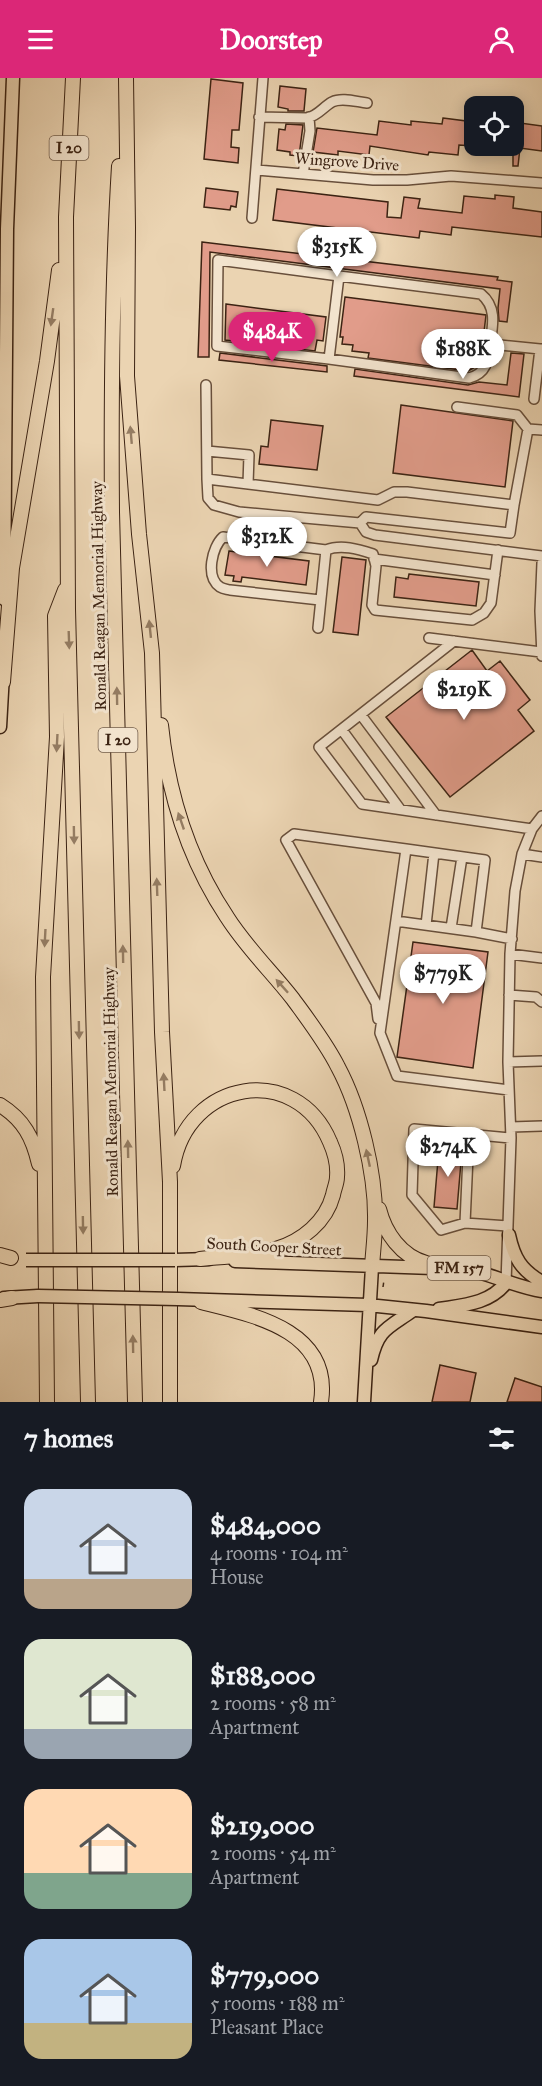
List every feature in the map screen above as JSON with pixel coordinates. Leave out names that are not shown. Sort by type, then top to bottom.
[{"type":"highway","name":"Ronald Reagan Memorial Highway","points":[[73,78],[66,217],[68,582],[88,1402]]},
{"type":"highway","name":"Ronald Reagan Memorial Highway","points":[[125,78],[114,242],[111,405],[135,1402]]},
{"type":"highway","points":[[125,78],[128,227],[127,376],[139,534],[152,653],[169,776],[178,812],[191,849],[226,917],[308,1020],[338,1067],[351,1096],[368,1154],[382,1222],[395,1244],[409,1255],[425,1263],[459,1268]]},
{"type":"highway","points":[[3,682],[14,556],[47,361],[66,217]]},
{"type":"highway","points":[[47,1402],[43,977],[57,737],[55,616],[68,582]]},
{"type":"highway","points":[[152,653],[162,1032],[170,1182],[170,1402]]},
{"type":"highway","points":[[170,1182],[175,1154],[183,1133],[196,1116],[211,1103],[226,1095],[246,1090],[265,1091],[285,1096],[298,1103],[324,1127],[335,1154],[337,1177],[331,1202],[319,1222],[306,1234],[293,1243],[274,1250],[200,1258]]},
{"type":"highway","points":[[0,1105],[24,1125],[34,1143],[41,1173],[46,1217]]},
{"type":"highway","points":[[372,1267],[375,1219],[373,1183]]},
{"type":"highway","points":[[201,1302],[273,1323],[298,1338],[311,1353],[318,1368],[323,1390],[321,1402]]},
{"type":"highway","points":[[170,1338],[179,1402]]},
{"type":"highway","points":[[41,1402],[47,1384]]},
{"type":"main road","points":[[0,727],[3,682],[3,284],[6,117],[13,78]]},
{"type":"main road","points":[[509,1230],[517,1261],[524,1270],[542,1282]]},
{"type":"main road","name":"South Cooper Street","points":[[4,1257],[26,1260],[200,1258],[372,1267],[459,1268],[488,1274],[526,1289],[542,1291]]},
{"type":"main road","points":[[364,1396],[372,1267]]},
{"type":"main road","points":[[426,1311],[488,1299],[498,1293],[506,1282]]},
{"type":"main road","points":[[4,1299],[38,1296],[368,1305],[542,1328]]},
{"type":"main road","points":[[364,1396],[375,1341],[382,1332],[412,1311]]},
{"type":"street","points":[[252,218],[263,78]]},
{"type":"street","points":[[260,117],[314,116],[339,100],[367,103]]},
{"type":"street","points":[[303,174],[310,131],[309,117]]},
{"type":"street","name":"Wingrove Drive","points":[[257,170],[373,180],[451,176],[542,183]]},
{"type":"street","points":[[218,260],[481,294],[490,304],[493,316],[490,344],[485,368],[479,375],[469,378],[217,346],[218,260]]},
{"type":"street","points":[[329,359],[339,276]]},
{"type":"street","points":[[490,344],[541,349],[534,399]]},
{"type":"street","points":[[206,385],[208,498],[214,505],[238,512],[360,523]]},
{"type":"street","points":[[457,407],[517,415],[528,429],[542,430]]},
{"type":"street","points":[[360,523],[366,517],[510,532],[528,429]]},
{"type":"street","points":[[207,450],[249,455],[248,484]]},
{"type":"street","points":[[207,479],[378,500],[394,492],[407,492],[514,505]]},
{"type":"street","points":[[360,523],[366,532],[375,535],[542,556]]},
{"type":"street","points":[[320,600],[219,587],[212,576],[213,550],[216,543],[223,537],[326,550],[355,548],[373,554],[376,566],[372,605],[375,610],[472,620],[484,613],[491,603],[498,550]]},
{"type":"street","points":[[318,628],[326,550]]},
{"type":"street","points":[[374,560],[495,574]]},
{"type":"street","points":[[429,638],[542,654],[540,611],[542,563]]},
{"type":"street","points":[[454,641],[319,747],[362,804],[532,829]]},
{"type":"street","points":[[361,715],[436,814]]},
{"type":"street","points":[[342,730],[400,809]]},
{"type":"street","points":[[506,1282],[511,1138],[508,1062],[510,954],[515,891],[522,854],[532,829],[542,816]]},
{"type":"street","points":[[476,932],[485,860],[294,834],[286,840],[376,1003],[380,1033],[397,1076],[509,1090]]},
{"type":"street","points":[[380,1033],[406,849]]},
{"type":"street","points":[[426,925],[434,853]]},
{"type":"street","points":[[522,854],[542,857]]},
{"type":"street","points":[[451,928],[462,857]]},
{"type":"street","points":[[396,921],[512,939]]},
{"type":"street","points":[[510,954],[542,958]]},
{"type":"street","points":[[509,995],[536,997],[542,1001]]},
{"type":"street","points":[[508,1062],[542,1061]]},
{"type":"street","points":[[511,1127],[542,1126]]},
{"type":"street","points":[[509,1230],[465,1223],[441,1230],[412,1195],[414,1129],[511,1138]]},
{"type":"street","points":[[465,1223],[469,1134]]},
{"type":"building","points":[[211,79],[243,83],[239,130],[232,130],[231,147],[239,148],[238,163],[204,159]]},
{"type":"building","points":[[280,86],[306,89],[304,111],[288,111],[288,109],[278,107]]},
{"type":"building","points":[[443,118],[464,121],[464,145],[459,145],[458,155],[429,152],[428,155],[370,146],[369,155],[338,151],[338,155],[313,152],[317,128],[377,135],[379,121],[411,125],[411,121],[442,124]]},
{"type":"building","points":[[286,124],[303,125],[299,156],[277,150],[279,129],[285,130]]},
{"type":"building","points":[[524,124],[542,126],[542,151],[524,149]]},
{"type":"building","points":[[513,156],[519,156],[518,166],[513,166]]},
{"type":"building","points":[[206,188],[238,192],[236,207],[231,206],[230,210],[204,207]]},
{"type":"building","points":[[277,189],[388,202],[387,217],[401,218],[404,197],[420,199],[418,208],[462,213],[464,196],[495,199],[495,195],[514,197],[513,208],[542,212],[542,237],[452,227],[451,235],[420,231],[419,238],[273,220]]},
{"type":"building","points":[[202,242],[498,277],[497,280],[512,282],[507,322],[499,321],[500,289],[210,252],[209,357],[198,357]]},
{"type":"building","points":[[345,297],[486,315],[481,357],[478,357],[477,366],[468,371],[368,358],[369,353],[352,351],[353,345],[342,344],[343,337],[340,337]]},
{"type":"building","points":[[226,304],[326,317],[323,341],[317,340],[315,351],[225,340]]},
{"type":"building","points":[[220,353],[327,366],[327,372],[219,360]]},
{"type":"building","points":[[511,353],[524,354],[519,397],[354,376],[355,369],[468,385],[479,382],[507,385]]},
{"type":"building","points":[[401,405],[513,421],[505,487],[393,473]]},
{"type":"building","points":[[271,420],[323,426],[317,470],[259,464],[261,446],[268,447]]},
{"type":"building","points":[[229,551],[309,561],[306,585],[242,577],[241,582],[233,581],[234,576],[225,575]]},
{"type":"building","points":[[342,557],[366,560],[358,635],[333,632]]},
{"type":"building","points":[[409,574],[479,582],[476,606],[394,597],[396,577],[408,579]]},
{"type":"building","points":[[472,650],[487,671],[500,661],[530,700],[518,710],[534,731],[450,797],[386,717]]},
{"type":"building","points":[[413,942],[488,952],[473,1068],[397,1057]]},
{"type":"building","points":[[439,1148],[462,1150],[457,1209],[434,1207]]},
{"type":"building","points":[[440,1365],[476,1373],[470,1402],[432,1402]]},
{"type":"building","points":[[515,1378],[542,1387],[542,1402],[507,1402]]}]
